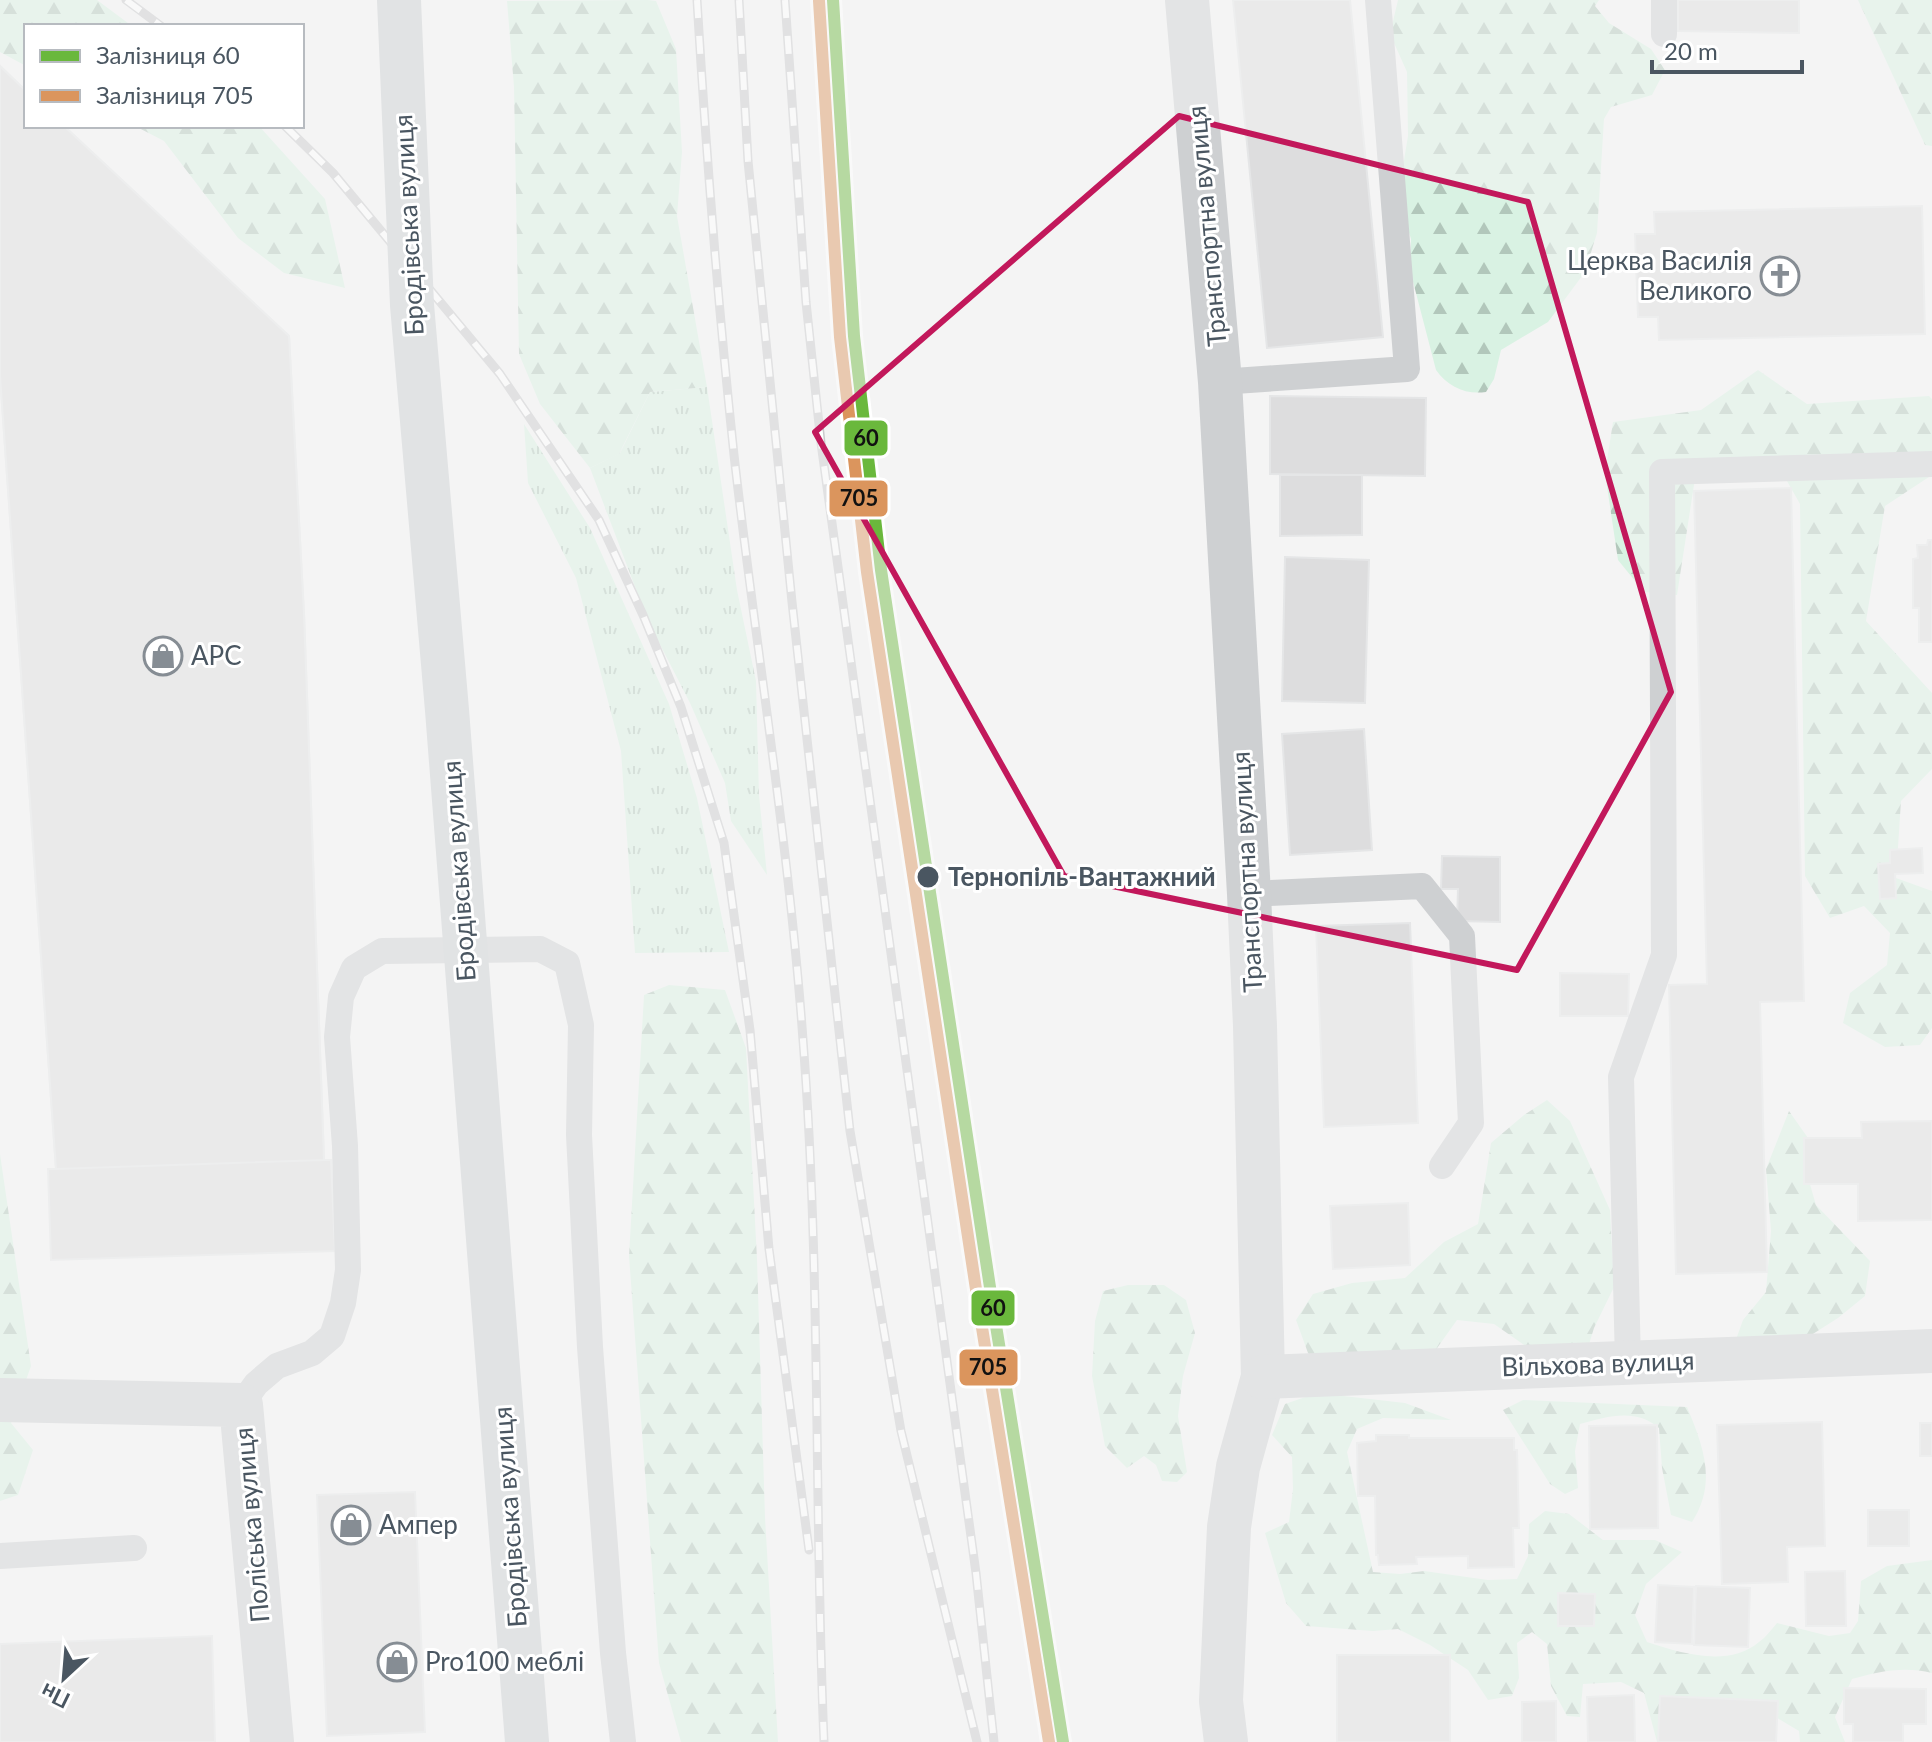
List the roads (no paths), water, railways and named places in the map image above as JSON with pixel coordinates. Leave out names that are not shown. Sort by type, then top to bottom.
[{"type":"main road","name":"Бродівська вулиця","points":[[399,0],[412,305],[527,1742]]},
{"type":"street","name":"Транспортна вулиця","points":[[1187,0],[1220,382],[1249,894],[1263,1377],[1238,1467],[1229,1527],[1221,1701],[1226,1742]]},
{"type":"street","name":"Вільхова вулиця","points":[[1263,1377],[1932,1351]]},
{"type":"street","name":"Поліська вулиця","points":[[0,1400],[241,1405],[272,1742]]},
{"type":"lane","points":[[1220,382],[1407,369],[1378,0]]},
{"type":"lane","points":[[1664,0],[1664,34]]},
{"type":"lane","points":[[1628,1363],[1621,1077],[1664,955],[1662,472],[1932,464]]},
{"type":"lane","points":[[1249,894],[1422,886],[1462,936],[1471,1123],[1442,1166]]},
{"type":"lane","points":[[241,1405],[256,1384],[277,1366],[312,1353],[332,1336],[343,1303],[348,1270],[347,1223],[337,1037],[341,997],[354,968],[382,951],[540,949],[567,963],[581,1025],[579,1135],[590,1347],[613,1653],[623,1742]]},
{"type":"lane","points":[[0,1556],[134,1548]]},
{"type":"railway","points":[[126,0],[158,24]]},
{"type":"railway","points":[[697,0],[728,398],[772,747],[803,1040],[815,1303],[824,1742]]},
{"type":"railway","points":[[739,0],[748,161],[850,1131],[901,1431],[977,1742]]},
{"type":"railway","points":[[785,0],[806,302],[821,443],[976,1573],[994,1742]]},
{"type":"railway","points":[[287,128],[333,173],[500,374],[599,520],[681,707],[724,843],[750,1030],[769,1249],[809,1550]]},
{"type":"rail line","name":"60","points":[[833,0],[854,336],[881,570],[993,1307],[1063,1742]]},
{"type":"rail line","name":"705","points":[[819,1],[840,337],[867,572],[979,1309],[1049,1742]]},
{"type":"place","name":"Церква Василія Великого","points":[[1780,276]]},
{"type":"place","name":"АРС","points":[[163,656]]},
{"type":"place","name":"Тернопіль-Вантажний","points":[[928,877]]},
{"type":"place","name":"Ампер","points":[[351,1525]]},
{"type":"place","name":"Pro100 меблі","points":[[397,1662]]}]
